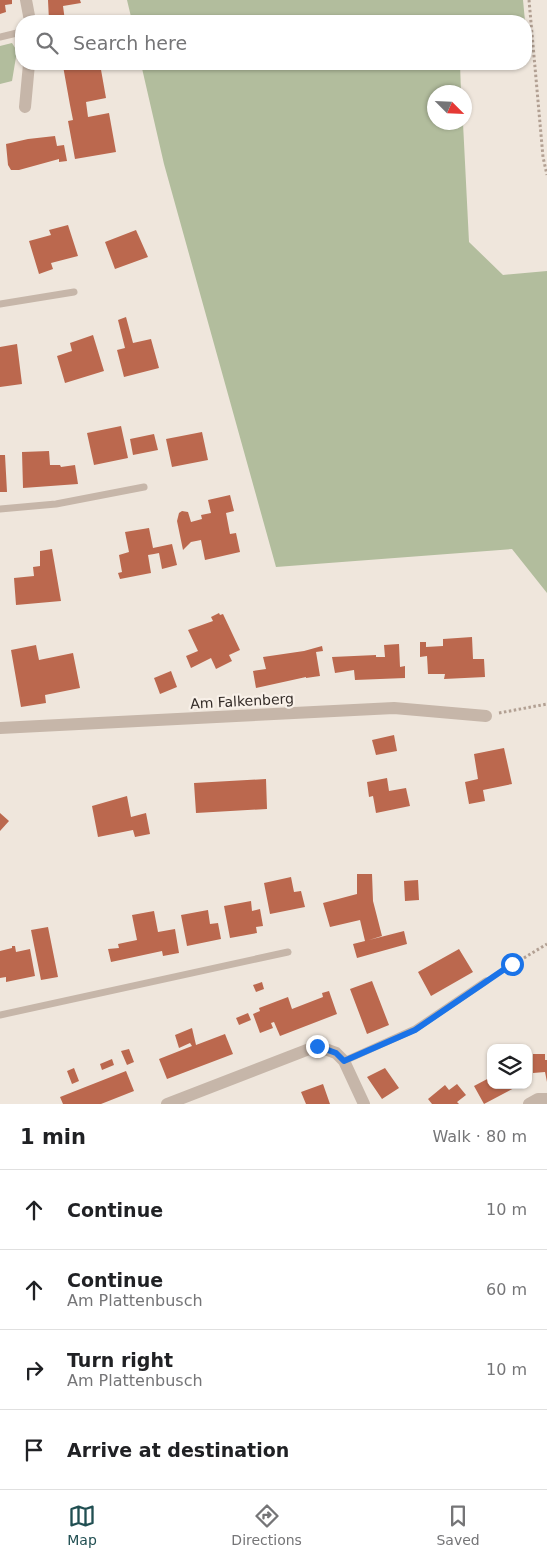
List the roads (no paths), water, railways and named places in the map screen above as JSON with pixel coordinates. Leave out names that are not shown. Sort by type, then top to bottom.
[{"type":"street","points":[[26,0],[29,15]]},
{"type":"street","points":[[25,107],[28,70]]},
{"type":"street","name":"Am Falkenberg","points":[[0,728],[394,708],[486,716]]},
{"type":"street","points":[[167,1104],[317,1046],[336,1053],[344,1061],[364,1104]]},
{"type":"street","points":[[528,1104],[538,1099],[547,1099]]},
{"type":"lane","points":[[0,38],[15,34]]},
{"type":"lane","points":[[0,304],[74,292]]},
{"type":"lane","points":[[0,509],[56,504],[144,487]]},
{"type":"lane","points":[[0,1015],[288,952]]},
{"type":"lane","points":[[344,1061],[415,1030],[486,982]]}]
